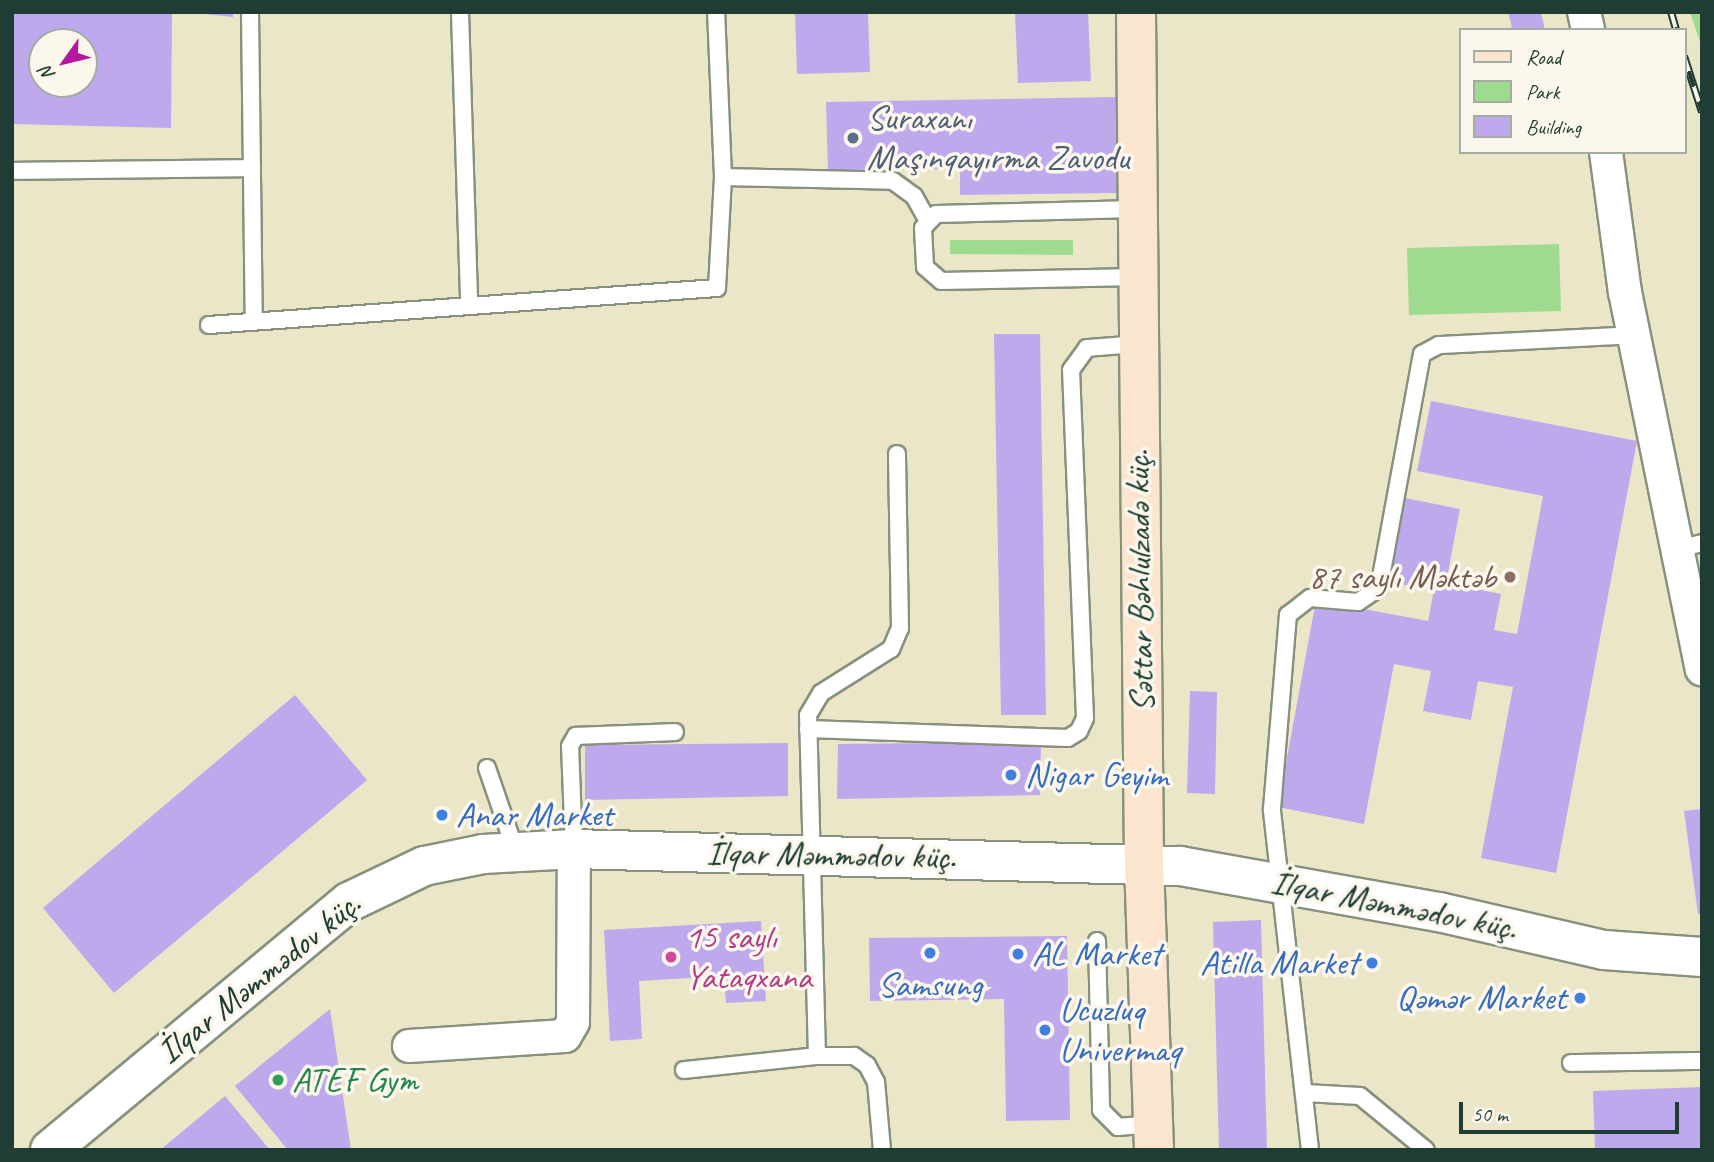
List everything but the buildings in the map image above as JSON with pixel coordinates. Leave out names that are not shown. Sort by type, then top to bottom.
[{"type":"main road","name":"Səttar Bəhlulzadə küç.","points":[[1136,12],[1144,863],[1153,1137]]},
{"type":"street","points":[[1606,154],[1634,335],[1691,546],[1702,669]]},
{"type":"street","points":[[409,1046],[565,1036],[573,1022],[573,849]]},
{"type":"street","name":"İlqar Məmmədov küç.","points":[[50,1150],[349,902],[424,866],[517,852],[573,849],[1144,863],[1280,882],[1604,950],[1702,957]]},
{"type":"lane","points":[[250,12],[254,321]]},
{"type":"lane","points":[[460,12],[469,305]]},
{"type":"lane","points":[[209,325],[717,288],[723,177],[716,12]]},
{"type":"lane","points":[[12,171],[252,168]]},
{"type":"lane","points":[[723,177],[893,181],[914,196],[927,219],[925,267],[941,281],[1137,277]]},
{"type":"lane","points":[[927,219],[1136,209]]},
{"type":"lane","points":[[1310,1150],[1272,809],[1288,615],[1310,598],[1359,602],[1379,588],[1422,354],[1439,345],[1634,335]]},
{"type":"lane","points":[[808,729],[1068,738],[1079,731],[1085,718],[1072,370],[1087,348],[1138,344]]},
{"type":"lane","points":[[817,1056],[808,855],[808,715],[821,693],[891,649],[900,628],[897,454]]},
{"type":"lane","points":[[573,849],[576,736],[675,732]]},
{"type":"lane","points":[[487,768],[517,852]]},
{"type":"lane","points":[[1097,941],[1101,1110],[1118,1127],[1153,1137]]},
{"type":"lane","points":[[684,1070],[817,1056],[854,1056],[867,1065],[877,1082],[882,1150]]},
{"type":"lane","points":[[1571,1063],[1702,1061]]},
{"type":"lane","points":[[1305,1093],[1360,1096],[1426,1150]]},
{"type":"green space","points":[[1690,12],[1702,12],[1702,48]]},
{"type":"green space","points":[[950,240],[1073,240],[1073,255],[950,254]]},
{"type":"green space","points":[[1559,244],[1561,311],[1409,315],[1407,248]]},
{"type":"railway","points":[[1671,12],[1675,28]]},
{"type":"railway","points":[[1686,62],[1702,112]]},
{"type":"place","name":"Suraxanı Maşınqayırma Zavodu","points":[[853,138]]},
{"type":"place","name":"87 saylı Məktəb","points":[[1510,577]]},
{"type":"place","name":"Nigar Geyim","points":[[1011,775]]},
{"type":"place","name":"Anar Market","points":[[442,815]]},
{"type":"place","name":"Samsung","points":[[930,953]]},
{"type":"place","name":"AL Market","points":[[1018,954]]},
{"type":"place","name":"15 saylı Yataqxana","points":[[671,957]]},
{"type":"place","name":"Atilla Market","points":[[1372,963]]},
{"type":"place","name":"Qəmər Market","points":[[1580,998]]},
{"type":"place","name":"Ucuzluq Univermaq","points":[[1045,1030]]},
{"type":"place","name":"ATEF Gym","points":[[278,1080]]}]
